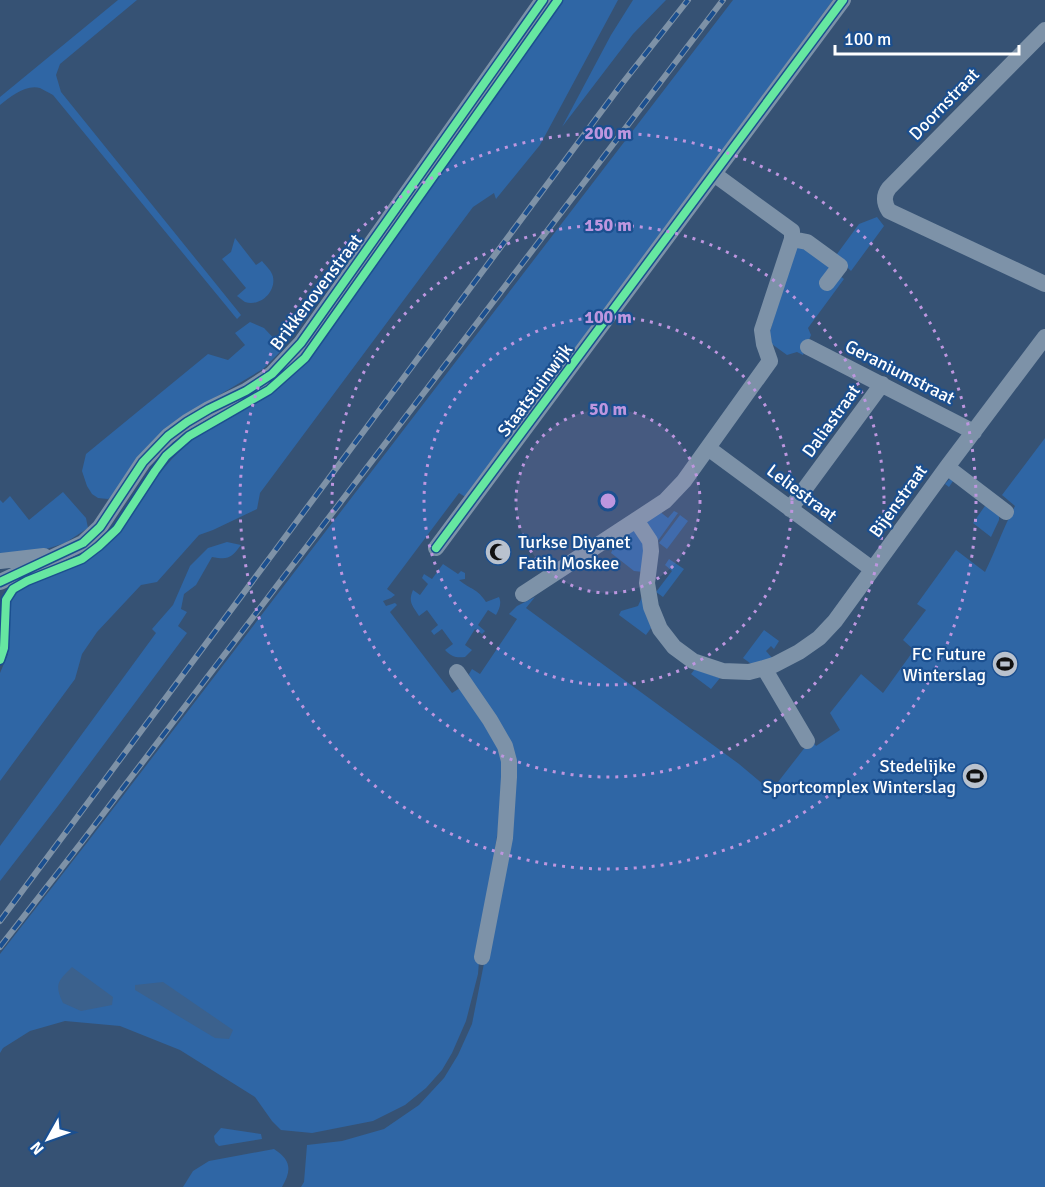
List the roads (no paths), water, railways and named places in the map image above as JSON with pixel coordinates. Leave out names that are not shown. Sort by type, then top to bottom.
[{"type":"street","name":"Brikkenovenstraat","points":[[0,582],[82,543],[100,527],[143,462],[168,436],[195,417],[246,391],[272,374],[301,343],[543,0]]},
{"type":"street","name":"Staatstuinwijk","points":[[436,548],[843,0]]},
{"type":"street","name":"Doornstraat","points":[[1045,30],[889,188],[884,201],[889,212],[1045,284]]},
{"type":"street","points":[[523,594],[665,501],[684,481],[770,361],[762,330],[792,239],[792,231],[714,174]]},
{"type":"street","points":[[792,239],[807,242],[840,266],[827,283]]},
{"type":"street","name":"Bijenstraat","points":[[636,520],[650,541],[647,583],[651,607],[660,629],[674,646],[693,661],[723,671],[749,672],[774,665],[819,638],[835,621],[1045,337]]},
{"type":"street","name":"Geraniumstraat","points":[[808,347],[974,432]]},
{"type":"street","name":"Daliastraat","points":[[790,509],[882,384]]},
{"type":"street","name":"Leliestraat","points":[[708,448],[872,569]]},
{"type":"street","points":[[947,467],[1006,512]]},
{"type":"street","name":"Brikkenovenstraat","points":[[0,561],[63,553]]},
{"type":"street","points":[[764,668],[807,741]]},
{"type":"street","points":[[457,672],[490,720],[505,746],[509,761],[505,838],[482,957]]},
{"type":"railway","points":[[0,921],[621,85],[688,0]]},
{"type":"railway","points":[[0,947],[723,0]]},
{"type":"place","name":"Turkse Diyanet Fatih Moskee","points":[[498,552]]},
{"type":"place","name":"FC Future Winterslag","points":[[1005,664]]},
{"type":"place","name":"Stedelijke Sportcomplex Winterslag","points":[[975,776]]}]
